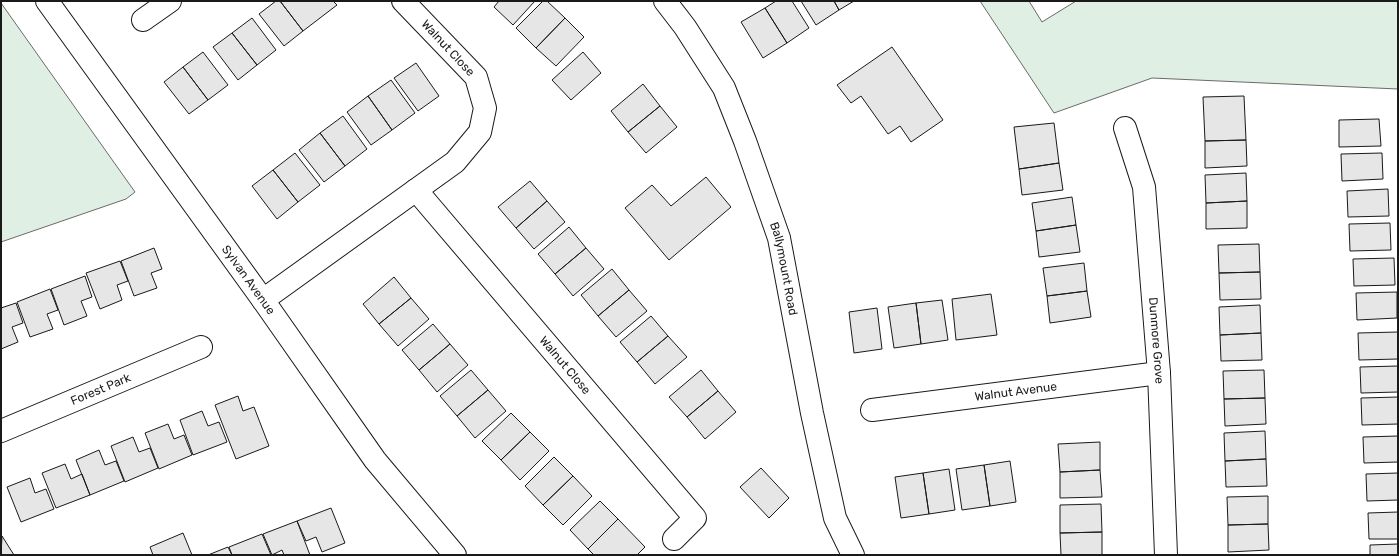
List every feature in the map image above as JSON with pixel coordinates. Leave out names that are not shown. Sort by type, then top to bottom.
[{"type":"street","name":"Sylvan Avenue","points":[[47,1],[264,300],[375,460],[455,555]]},
{"type":"street","points":[[144,20],[170,1]]},
{"type":"street","name":"Walnut Close","points":[[264,300],[455,162],[480,132],[485,108],[476,77],[403,1]]},
{"type":"street","name":"Ballymount Road","points":[[665,1],[685,27],[724,88],[745,141],[779,238],[812,413],[835,518],[853,555]]},
{"type":"street","name":"Dunmore Grove","points":[[1125,128],[1144,187],[1159,372],[1166,555]]},
{"type":"street","name":"Walnut Close","points":[[416,190],[695,518],[674,539]]},
{"type":"street","name":"Forest Park","points":[[1,431],[201,347]]},
{"type":"street","name":"Walnut Avenue","points":[[872,410],[1159,372]]},
{"type":"green space","points":[[980,1],[1029,1],[1042,22],[1076,1],[1398,1],[1398,89],[1152,78],[1054,113]]},
{"type":"green space","points":[[1,3],[135,192],[126,199],[1,242]]},
{"type":"building","points":[[276,1],[280,1],[303,31],[284,46],[259,14]]},
{"type":"building","points":[[280,1],[333,1],[337,5],[303,31]]},
{"type":"building","points":[[499,1],[535,1],[513,25],[494,7]]},
{"type":"building","points":[[543,1],[547,1],[565,18],[536,48],[516,28]]},
{"type":"building","points":[[776,1],[792,1],[809,28],[787,43],[765,8]]},
{"type":"building","points":[[801,1],[834,1],[839,10],[816,25]]},
{"type":"building","points":[[834,1],[854,1],[839,10]]},
{"type":"building","points":[[765,8],[787,43],[763,58],[741,22]]},
{"type":"building","points":[[252,18],[276,50],[257,65],[232,33]]},
{"type":"building","points":[[565,18],[584,37],[556,66],[536,48]]},
{"type":"building","points":[[232,33],[257,65],[238,80],[213,47]]},
{"type":"building","points":[[892,47],[943,120],[911,142],[900,126],[888,134],[861,96],[851,103],[837,85]]},
{"type":"building","points":[[203,52],[228,85],[208,100],[183,67]]},
{"type":"building","points":[[583,52],[601,73],[571,100],[552,80]]},
{"type":"building","points":[[416,63],[439,96],[418,111],[394,78]]},
{"type":"building","points":[[183,67],[208,100],[189,114],[164,82]]},
{"type":"building","points":[[391,80],[415,113],[392,130],[368,96]]},
{"type":"building","points":[[643,84],[660,106],[628,132],[611,111]]},
{"type":"building","points":[[368,96],[392,130],[371,145],[347,112]]},
{"type":"building","points":[[1244,96],[1246,140],[1205,141],[1203,97]]},
{"type":"building","points":[[660,106],[677,127],[646,153],[628,132]]},
{"type":"building","points":[[343,116],[367,149],[345,166],[320,133]]},
{"type":"building","points":[[1379,119],[1381,146],[1339,147],[1339,120]]},
{"type":"building","points":[[1054,123],[1059,163],[1019,169],[1014,127]]},
{"type":"building","points":[[320,133],[345,166],[324,182],[299,150]]},
{"type":"building","points":[[1246,140],[1247,166],[1205,168],[1205,141]]},
{"type":"building","points":[[295,153],[320,185],[298,202],[273,170]]},
{"type":"building","points":[[1382,153],[1383,179],[1342,181],[1341,154]]},
{"type":"building","points":[[1059,163],[1063,190],[1022,195],[1019,169]]},
{"type":"building","points":[[273,170],[298,202],[277,219],[252,186]]},
{"type":"building","points":[[1246,173],[1247,201],[1206,203],[1205,175]]},
{"type":"building","points":[[706,177],[731,207],[669,260],[625,208],[652,185],[671,206]]},
{"type":"building","points":[[530,181],[547,201],[516,228],[498,207]]},
{"type":"building","points":[[1388,189],[1389,216],[1348,217],[1347,191]]},
{"type":"building","points":[[1072,197],[1076,225],[1036,231],[1032,203]]},
{"type":"building","points":[[547,201],[565,222],[534,249],[516,228]]},
{"type":"building","points":[[1247,201],[1247,228],[1206,229],[1206,203]]},
{"type":"building","points":[[1390,223],[1391,250],[1350,251],[1349,224]]},
{"type":"building","points":[[1076,225],[1080,252],[1039,257],[1036,231]]},
{"type":"building","points":[[569,227],[586,248],[555,274],[538,254]]},
{"type":"building","points":[[1259,244],[1260,272],[1219,273],[1218,245]]},
{"type":"building","points":[[154,248],[162,269],[151,273],[157,288],[134,296],[121,261]]},
{"type":"building","points":[[586,248],[604,269],[573,296],[555,274]]},
{"type":"building","points":[[1394,258],[1395,285],[1354,286],[1353,259]]},
{"type":"building","points":[[120,261],[128,281],[117,285],[122,300],[100,309],[86,273]]},
{"type":"building","points":[[1084,263],[1087,291],[1047,296],[1043,268]]},
{"type":"building","points":[[612,269],[629,290],[598,316],[581,295]]},
{"type":"building","points":[[1260,272],[1261,299],[1220,300],[1219,273]]},
{"type":"building","points":[[85,276],[92,297],[81,301],[87,316],[64,325],[51,289]]},
{"type":"building","points":[[394,277],[411,298],[379,324],[363,304]]},
{"type":"building","points":[[50,289],[58,310],[47,314],[53,329],[30,337],[17,302]]},
{"type":"building","points":[[629,290],[647,311],[616,337],[598,316]]},
{"type":"building","points":[[1087,291],[1091,317],[1050,323],[1047,296]]},
{"type":"building","points":[[1397,292],[1397,318],[1357,320],[1356,293]]},
{"type":"building","points":[[991,294],[997,335],[956,340],[952,299]]},
{"type":"building","points":[[411,298],[429,319],[398,346],[379,324]]},
{"type":"building","points":[[942,300],[948,340],[921,344],[916,303]]},
{"type":"building","points":[[16,303],[23,323],[12,327],[18,342],[1,349],[1,308]]},
{"type":"building","points":[[916,303],[921,344],[894,348],[888,307]]},
{"type":"building","points":[[1260,305],[1261,333],[1220,335],[1219,307]]},
{"type":"building","points":[[877,308],[882,349],[854,353],[849,312]]},
{"type":"building","points":[[651,316],[668,336],[637,362],[620,342]]},
{"type":"building","points":[[433,324],[450,344],[419,370],[402,350]]},
{"type":"building","points":[[1398,332],[1398,359],[1359,360],[1358,333]]},
{"type":"building","points":[[1261,333],[1262,360],[1221,361],[1220,335]]},
{"type":"building","points":[[668,336],[687,357],[655,384],[637,362]]},
{"type":"building","points":[[450,344],[468,365],[437,392],[419,370]]},
{"type":"building","points":[[1398,366],[1398,392],[1361,393],[1360,367]]},
{"type":"building","points":[[471,370],[488,390],[457,416],[440,396]]},
{"type":"building","points":[[701,370],[718,391],[687,417],[669,397]]},
{"type":"building","points":[[1264,370],[1265,398],[1224,399],[1223,371]]},
{"type":"building","points":[[488,390],[506,411],[475,438],[457,416]]},
{"type":"building","points":[[718,391],[736,412],[705,439],[687,417]]},
{"type":"building","points":[[238,396],[243,411],[254,407],[269,446],[236,459],[215,405]]},
{"type":"building","points":[[1398,397],[1398,424],[1362,425],[1361,398]]},
{"type":"building","points":[[1265,398],[1266,424],[1225,426],[1224,399]]},
{"type":"building","points":[[202,411],[208,426],[219,422],[227,442],[193,455],[180,420]]},
{"type":"building","points":[[511,413],[530,432],[501,460],[482,441]]},
{"type":"building","points":[[168,424],[174,439],[184,435],[192,455],[159,469],[145,433]]},
{"type":"building","points":[[1265,431],[1266,459],[1225,461],[1224,433]]},
{"type":"building","points":[[530,432],[549,451],[520,480],[501,460]]},
{"type":"building","points":[[1398,436],[1398,462],[1364,463],[1363,437]]},
{"type":"building","points":[[133,437],[139,452],[150,448],[158,468],[125,482],[111,446]]},
{"type":"building","points":[[1100,442],[1100,470],[1060,472],[1058,444]]},
{"type":"building","points":[[99,450],[105,465],[116,461],[124,481],[90,495],[76,460]]},
{"type":"building","points":[[554,457],[573,476],[543,505],[525,486]]},
{"type":"building","points":[[1266,459],[1267,486],[1226,487],[1225,461]]},
{"type":"building","points":[[1010,461],[1016,502],[990,506],[984,465]]},
{"type":"building","points":[[65,464],[71,479],[82,474],[90,495],[56,508],[42,473]]},
{"type":"building","points":[[984,465],[990,506],[962,510],[956,469]]},
{"type":"building","points":[[761,468],[789,498],[769,518],[740,487]]},
{"type":"building","points":[[949,469],[955,510],[929,514],[923,473]]},
{"type":"building","points":[[1100,470],[1102,497],[1060,498],[1060,472]]},
{"type":"building","points":[[923,473],[929,514],[901,518],[895,477]]},
{"type":"building","points":[[1398,473],[1398,500],[1367,501],[1366,474]]},
{"type":"building","points":[[573,476],[592,496],[563,525],[543,505]]},
{"type":"building","points":[[30,478],[35,493],[46,489],[54,509],[21,522],[7,487]]},
{"type":"building","points":[[1268,496],[1268,524],[1228,525],[1227,497]]},
{"type":"building","points":[[600,501],[618,519],[588,549],[570,530]]},
{"type":"building","points":[[1101,504],[1102,532],[1060,533],[1060,505]]},
{"type":"building","points":[[331,508],[345,543],[322,552],[316,537],[306,541],[297,521]]},
{"type":"building","points":[[1398,512],[1398,539],[1369,539],[1368,513]]},
{"type":"building","points":[[618,519],[645,547],[637,555],[594,555],[588,549]]},
{"type":"building","points":[[297,521],[310,555],[284,555],[282,550],[272,555],[263,534]]},
{"type":"building","points":[[1268,524],[1269,550],[1228,552],[1228,525]]},
{"type":"building","points":[[1102,532],[1102,555],[1061,555],[1060,533]]},
{"type":"building","points":[[183,533],[192,555],[153,555],[150,547]]},
{"type":"building","points":[[262,534],[271,555],[232,555],[229,547]]},
{"type":"building","points":[[2,536],[14,555],[1,555]]},
{"type":"building","points":[[1398,544],[1398,555],[1370,555],[1370,545]]},
{"type":"building","points":[[228,547],[232,555],[208,555]]}]
